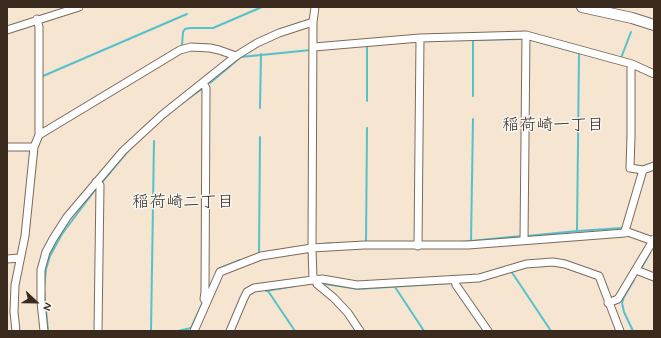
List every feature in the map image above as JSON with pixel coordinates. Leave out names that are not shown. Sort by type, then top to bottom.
[{"type":"main road","points":[[582,7],[632,18],[654,25]]},
{"type":"street","points":[[7,30],[37,19],[79,7]]},
{"type":"street","points":[[315,7],[313,22],[312,248],[316,281],[348,313],[360,331]]},
{"type":"street","points":[[16,331],[14,312],[15,285],[25,236],[34,147],[39,135],[39,27],[37,19]]},
{"type":"street","points":[[44,331],[41,302],[41,270],[46,252],[67,217],[128,145],[162,115],[236,56],[257,43],[279,33],[313,22]]},
{"type":"street","points":[[314,47],[420,38],[526,35],[632,64],[654,74]]},
{"type":"street","points":[[524,240],[526,35]]},
{"type":"street","points":[[418,246],[420,38]]},
{"type":"street","points":[[39,135],[180,50],[191,47],[210,48],[236,56]]},
{"type":"street","points":[[632,64],[630,168],[643,170],[654,166]]},
{"type":"street","points":[[203,83],[206,88],[204,299],[207,301]]},
{"type":"street","points":[[7,147],[34,147]]},
{"type":"street","points":[[625,231],[643,170]]},
{"type":"street","points":[[96,182],[100,185],[98,331]]},
{"type":"street","points":[[194,331],[220,272],[261,256],[312,248],[364,245],[468,245],[624,233],[625,231],[653,240],[618,299],[608,303]]},
{"type":"street","points":[[7,259],[20,258]]},
{"type":"street","points":[[230,331],[244,298],[250,290],[254,288],[316,281],[358,285],[479,278],[526,264],[553,262],[565,264],[599,276],[608,303],[620,331]]},
{"type":"street","points":[[636,270],[654,277]]},
{"type":"street","points":[[455,280],[456,285],[488,331]]},
{"type":"waterway","points":[[182,45],[183,32],[185,29],[213,28],[262,7]]},
{"type":"waterway","points":[[43,76],[187,14]]},
{"type":"waterway","points":[[621,58],[631,32]]},
{"type":"waterway","points":[[469,40],[522,39]]},
{"type":"waterway","points":[[528,39],[579,53]]},
{"type":"waterway","points":[[473,40],[473,96]]},
{"type":"waterway","points":[[367,45],[367,101]]},
{"type":"waterway","points":[[210,83],[241,57],[311,50]]},
{"type":"waterway","points":[[577,231],[579,53]]},
{"type":"waterway","points":[[260,108],[261,54]]},
{"type":"waterway","points":[[182,103],[202,89]]},
{"type":"waterway","points":[[471,241],[473,119]]},
{"type":"waterway","points":[[366,242],[367,128]]},
{"type":"waterway","points":[[259,253],[260,137]]},
{"type":"waterway","points":[[151,331],[154,141]]},
{"type":"waterway","points":[[103,181],[128,151]]},
{"type":"waterway","points":[[48,331],[44,289],[46,269],[50,256],[62,234],[95,190]]},
{"type":"waterway","points":[[527,236],[622,228]]},
{"type":"waterway","points":[[461,242],[521,236]]},
{"type":"waterway","points":[[323,244],[332,243]]},
{"type":"waterway","points":[[642,267],[650,253]]},
{"type":"waterway","points":[[216,272],[218,269],[240,260]]},
{"type":"waterway","points":[[511,271],[551,331]]},
{"type":"waterway","points":[[633,331],[624,312],[622,303],[634,280]]},
{"type":"waterway","points":[[319,283],[358,289],[451,283]]},
{"type":"waterway","points":[[266,291],[295,286]]},
{"type":"waterway","points":[[395,287],[424,331]]},
{"type":"waterway","points":[[268,291],[295,331]]},
{"type":"waterway","points":[[178,331],[191,328],[202,304]]},
{"type":"district","name":"稲荷崎一丁目","points":[[553,126]]},
{"type":"district","name":"稲荷崎二丁目","points":[[183,203]]}]
